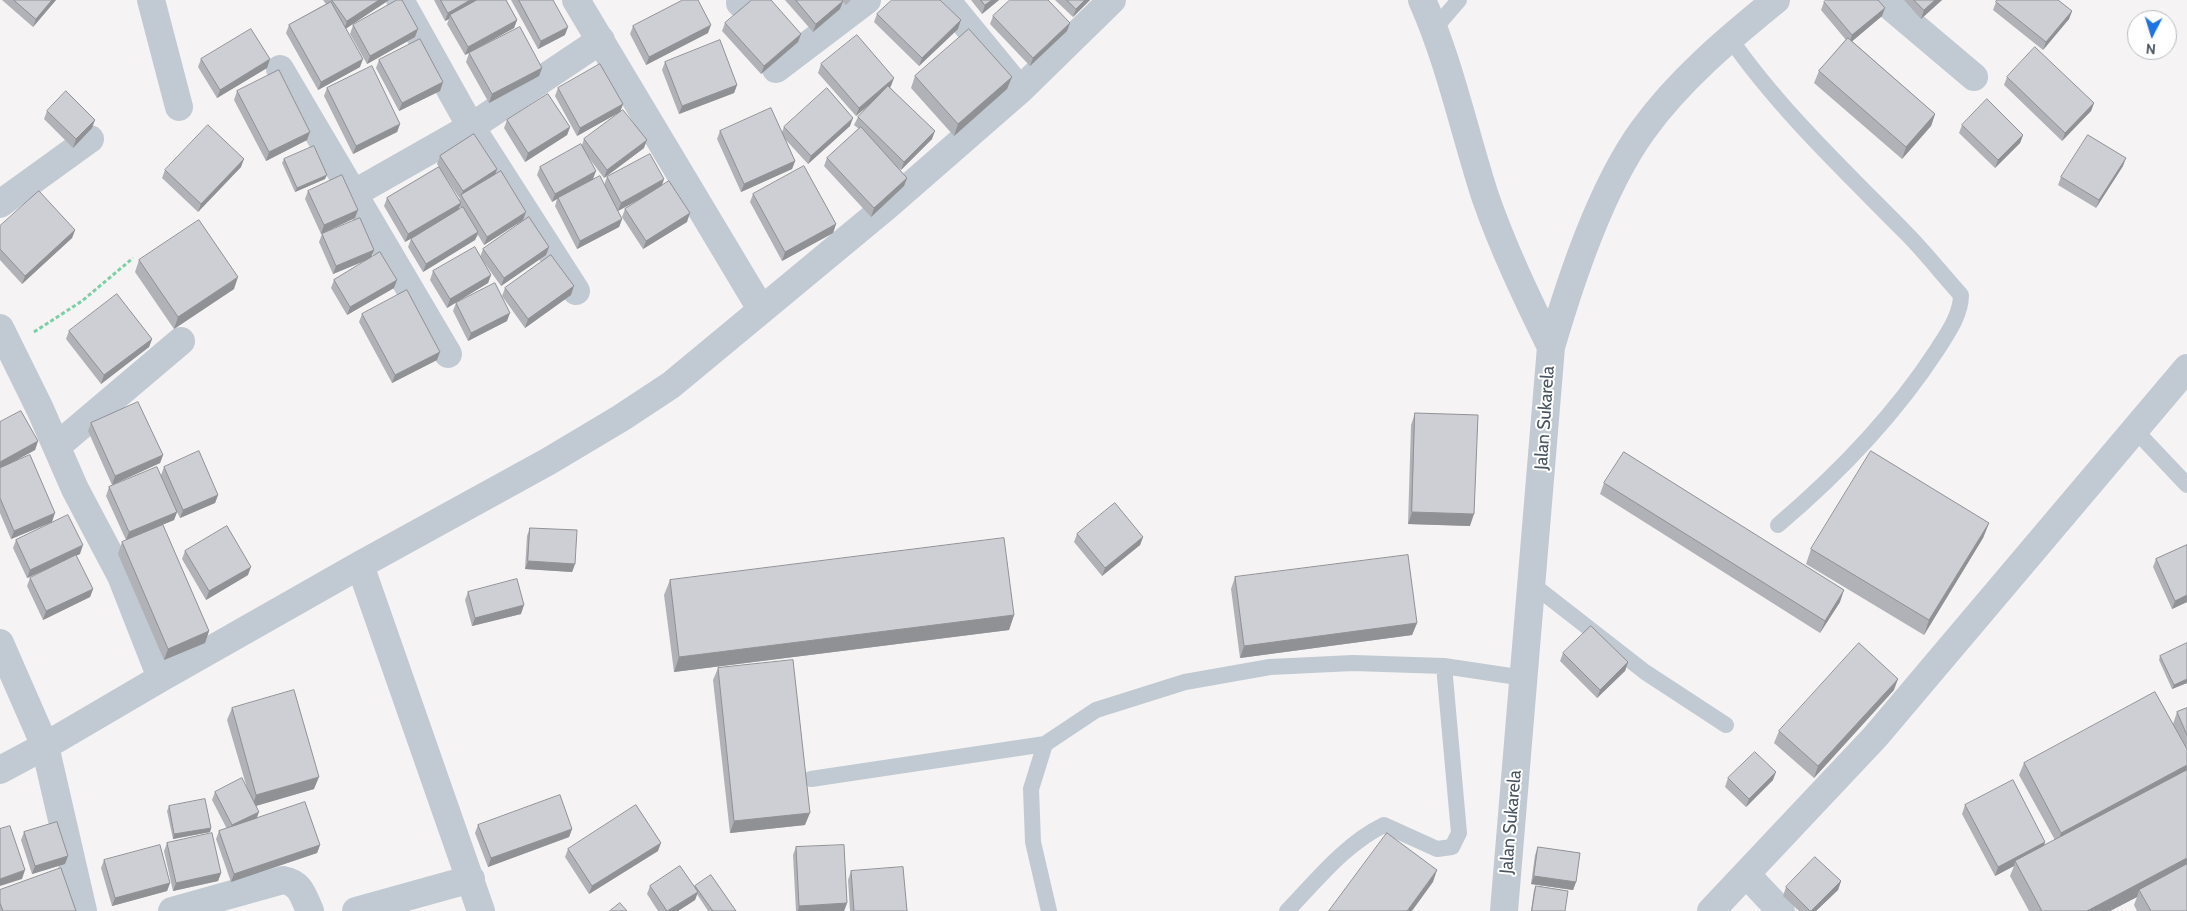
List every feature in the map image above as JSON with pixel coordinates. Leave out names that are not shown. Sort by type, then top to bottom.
[{"type":"street","points":[[151,0],[179,107]]},
{"type":"street","points":[[400,0],[471,127],[576,291]]},
{"type":"street","points":[[576,0],[761,309]]},
{"type":"street","points":[[776,70],[867,0]]},
{"type":"street","points":[[946,0],[1020,90]]},
{"type":"street","points":[[0,770],[46,746],[360,565],[533,470],[621,418],[671,385],[887,206],[1020,90],[1112,0]]},
{"type":"street","points":[[1422,0],[1434,28],[1486,197],[1516,275],[1550,347]]},
{"type":"street","name":"Jalan Sukarela","points":[[1504,901],[1532,584],[1550,347],[1566,294],[1618,171],[1642,131],[1668,99],[1729,37],[1776,0]]},
{"type":"street","points":[[1886,0],[1890,6],[1974,78]]},
{"type":"street","points":[[353,194],[471,127],[601,40]]},
{"type":"street","points":[[280,69],[448,354]]},
{"type":"street","points":[[0,204],[90,139]]},
{"type":"street","points":[[5,338],[75,489],[121,576],[161,678]]},
{"type":"street","points":[[56,446],[181,341]]},
{"type":"street","points":[[1711,911],[1876,737],[2187,368]]},
{"type":"street","points":[[360,565],[471,879],[480,911]]},
{"type":"street","points":[[0,643],[46,746],[83,911]]},
{"type":"street","points":[[1746,874],[1781,911]]},
{"type":"street","points":[[356,911],[471,879]]},
{"type":"street","points":[[172,911],[283,880],[293,882],[298,886],[310,911]]},
{"type":"street","points":[[1483,911],[1504,901]]},
{"type":"lane","points":[[1434,28],[1460,0]]},
{"type":"lane","points":[[1729,37],[1754,72],[1848,175],[1907,234],[1961,295],[1959,311],[1917,381],[1871,436],[1810,498],[1778,525]]},
{"type":"lane","points":[[2135,430],[2187,485]]},
{"type":"lane","points":[[1532,584],[1644,672],[1726,725]]},
{"type":"lane","points":[[811,780],[1045,744],[1096,710],[1185,682],[1270,667],[1353,663],[1444,666],[1524,678]]},
{"type":"lane","points":[[1286,911],[1352,844],[1384,825],[1437,849],[1452,846],[1459,833],[1444,666]]},
{"type":"lane","points":[[1045,744],[1031,789],[1032,842],[1049,911]]},
{"type":"path","points":[[5,338],[82,301],[133,258]]},
{"type":"building","points":[[14,0],[52,0],[36,19]]},
{"type":"building","points":[[332,0],[379,0],[347,21]]},
{"type":"building","points":[[397,0],[402,0],[418,29],[370,56],[353,25]]},
{"type":"building","points":[[441,0],[470,0],[448,13]]},
{"type":"building","points":[[477,0],[506,0],[517,20],[468,47],[450,15]]},
{"type":"building","points":[[519,0],[553,0],[568,27],[541,41]]},
{"type":"building","points":[[683,0],[698,0],[711,25],[649,57],[633,26]]},
{"type":"building","points":[[752,0],[771,0],[801,34],[764,66],[725,23]]},
{"type":"building","points":[[796,0],[842,0],[843,1],[816,24]]},
{"type":"building","points":[[892,0],[940,0],[961,20],[922,58],[877,14]]},
{"type":"building","points":[[981,0],[992,0],[985,5]]},
{"type":"building","points":[[1010,0],[1048,0],[1070,23],[1033,58],[993,16]]},
{"type":"building","points":[[1067,0],[1085,0],[1076,9]]},
{"type":"building","points":[[1826,0],[1878,0],[1885,8],[1852,35],[1824,2]]},
{"type":"building","points":[[1914,0],[1935,0],[1924,10]]},
{"type":"building","points":[[1997,0],[2058,0],[2072,11],[2046,42],[1996,2]]},
{"type":"building","points":[[331,2],[363,59],[321,82],[289,25]]},
{"type":"building","points":[[520,27],[542,68],[492,94],[469,53]]},
{"type":"building","points":[[251,29],[270,59],[220,90],[201,59]]},
{"type":"building","points":[[969,29],[1012,77],[958,124],[915,76]]},
{"type":"building","points":[[857,35],[894,78],[859,108],[821,64]]},
{"type":"building","points":[[1848,38],[1935,114],[1906,147],[1819,71]]},
{"type":"building","points":[[420,39],[443,82],[402,103],[379,60]]},
{"type":"building","points":[[720,40],[737,85],[682,106],[665,62]]},
{"type":"building","points":[[2035,47],[2094,103],[2065,133],[2007,77]]},
{"type":"building","points":[[600,64],[623,104],[580,128],[558,88]]},
{"type":"building","points":[[372,66],[400,124],[356,146],[327,88]]},
{"type":"building","points":[[279,70],[310,132],[269,152],[237,91]]},
{"type":"building","points":[[888,86],[935,131],[904,162],[858,117]]},
{"type":"building","points":[[827,88],[853,118],[811,156],[784,127]]},
{"type":"building","points":[[66,91],[95,120],[76,139],[47,111]]},
{"type":"building","points":[[548,94],[570,127],[528,153],[507,120]]},
{"type":"building","points":[[1987,99],[2023,135],[1998,160],[1962,125]]},
{"type":"building","points":[[771,108],[795,161],[744,184],[720,131]]},
{"type":"building","points":[[623,110],[647,140],[607,170],[584,139]]},
{"type":"building","points":[[208,125],[244,159],[201,204],[165,170]]},
{"type":"building","points":[[861,127],[907,178],[874,208],[827,158]]},
{"type":"building","points":[[474,134],[497,169],[463,191],[440,156]]},
{"type":"building","points":[[2088,135],[2126,158],[2099,200],[2061,177]]},
{"type":"building","points":[[581,144],[596,171],[555,194],[540,167]]},
{"type":"building","points":[[314,146],[327,175],[297,188],[284,159]]},
{"type":"building","points":[[650,154],[664,179],[621,203],[607,177]]},
{"type":"building","points":[[804,166],[836,224],[785,252],[753,194]]},
{"type":"building","points":[[439,167],[461,203],[408,234],[387,198]]},
{"type":"building","points":[[501,171],[526,212],[487,237],[461,195]]},
{"type":"building","points":[[342,175],[358,210],[324,225],[308,191]]},
{"type":"building","points":[[600,176],[622,219],[580,241],[558,198]]},
{"type":"building","points":[[669,181],[690,213],[646,241],[625,209]]},
{"type":"building","points":[[39,191],[75,230],[25,276],[0,249],[0,226]]},
{"type":"building","points":[[463,207],[478,232],[426,264],[411,239]]},
{"type":"building","points":[[529,217],[549,247],[504,278],[483,249]]},
{"type":"building","points":[[360,218],[374,250],[336,266],[322,234]]},
{"type":"building","points":[[199,220],[238,277],[178,317],[139,260]]},
{"type":"building","points":[[475,247],[491,275],[450,299],[433,271]]},
{"type":"building","points":[[380,252],[397,280],[350,307],[334,280]]},
{"type":"building","points":[[551,255],[574,286],[528,319],[505,288]]},
{"type":"building","points":[[495,283],[510,313],[471,333],[456,303]]},
{"type":"building","points":[[407,290],[440,352],[395,375],[362,314]]},
{"type":"building","points":[[117,294],[152,339],[104,375],[69,331]]},
{"type":"building","points":[[138,402],[163,455],[115,476],[91,423]]},
{"type":"building","points":[[21,411],[38,441],[0,462],[0,422]]},
{"type":"building","points":[[1415,413],[1478,415],[1474,514],[1412,512]]},
{"type":"building","points":[[199,451],[218,495],[183,510],[164,467]]},
{"type":"building","points":[[1871,451],[1989,523],[1929,620],[1811,549]]},
{"type":"building","points":[[1624,452],[1844,590],[1825,621],[1604,483]]},
{"type":"building","points":[[30,455],[55,513],[14,531],[0,498],[0,468]]},
{"type":"building","points":[[157,467],[177,512],[129,532],[109,487]]},
{"type":"building","points":[[1115,503],[1143,537],[1105,568],[1077,534]]},
{"type":"building","points":[[68,515],[83,545],[30,570],[16,540]]},
{"type":"building","points":[[163,525],[209,631],[168,649],[122,542]]},
{"type":"building","points":[[227,526],[251,567],[209,591],[185,551]]},
{"type":"building","points":[[530,528],[577,530],[575,564],[528,561]]},
{"type":"building","points":[[1004,538],[1014,615],[679,657],[670,580]]},
{"type":"building","points":[[2187,545],[2187,595],[2175,601],[2156,559]]},
{"type":"building","points":[[76,555],[93,589],[46,611],[30,578]]},
{"type":"building","points":[[1408,555],[1417,623],[1244,646],[1235,577]]},
{"type":"building","points":[[517,579],[524,605],[475,618],[468,592]]},
{"type":"building","points":[[1591,626],[1628,662],[1600,690],[1563,653]]},
{"type":"building","points":[[1859,643],[1898,679],[1818,766],[1779,731]]},
{"type":"building","points":[[2187,643],[2187,679],[2174,685],[2160,656]]},
{"type":"building","points":[[793,660],[810,813],[734,821],[718,668]]},
{"type":"building","points":[[294,690],[319,777],[256,795],[232,708]]},
{"type":"building","points":[[2155,692],[2187,749],[2187,765],[2061,833],[2024,763]]},
{"type":"building","points":[[2187,708],[2187,735],[2177,712]]},
{"type":"building","points":[[1755,752],[1776,772],[1749,799],[1728,778]]},
{"type":"building","points":[[2187,770],[2187,858],[2087,911],[2042,911],[2015,861]]},
{"type":"building","points":[[242,778],[259,812],[232,825],[215,792]]},
{"type":"building","points":[[2013,780],[2045,842],[1998,867],[1965,805]]},
{"type":"building","points":[[560,795],[572,829],[491,858],[478,825]]},
{"type":"building","points":[[205,799],[211,828],[174,834],[169,806]]},
{"type":"building","points":[[305,802],[320,845],[234,874],[219,831]]},
{"type":"building","points":[[636,805],[661,843],[592,886],[568,849]]},
{"type":"building","points":[[57,822],[68,856],[35,866],[24,832]]},
{"type":"building","points":[[10,826],[25,870],[0,879],[0,829]]},
{"type":"building","points":[[212,833],[221,873],[176,883],[167,843]]},
{"type":"building","points":[[1387,833],[1437,870],[1407,911],[1329,911]]},
{"type":"building","points":[[160,845],[170,883],[115,898],[104,860]]},
{"type":"building","points":[[844,845],[847,903],[799,906],[796,847]]},
{"type":"building","points":[[1538,847],[1580,853],[1576,882],[1534,876]]},
{"type":"building","points":[[1815,857],[1841,881],[1810,911],[1786,887]]},
{"type":"building","points":[[2187,864],[2187,911],[2151,911],[2139,890]]},
{"type":"building","points":[[680,866],[698,892],[667,911],[650,886]]},
{"type":"building","points":[[903,867],[907,911],[854,911],[851,871]]},
{"type":"building","points":[[61,868],[76,911],[3,911],[0,903],[0,890]]},
{"type":"building","points":[[711,875],[736,911],[713,911],[695,886]]},
{"type":"building","points":[[1536,886],[1568,891],[1565,911],[1532,911]]},
{"type":"building","points":[[620,903],[627,911],[610,911]]}]
